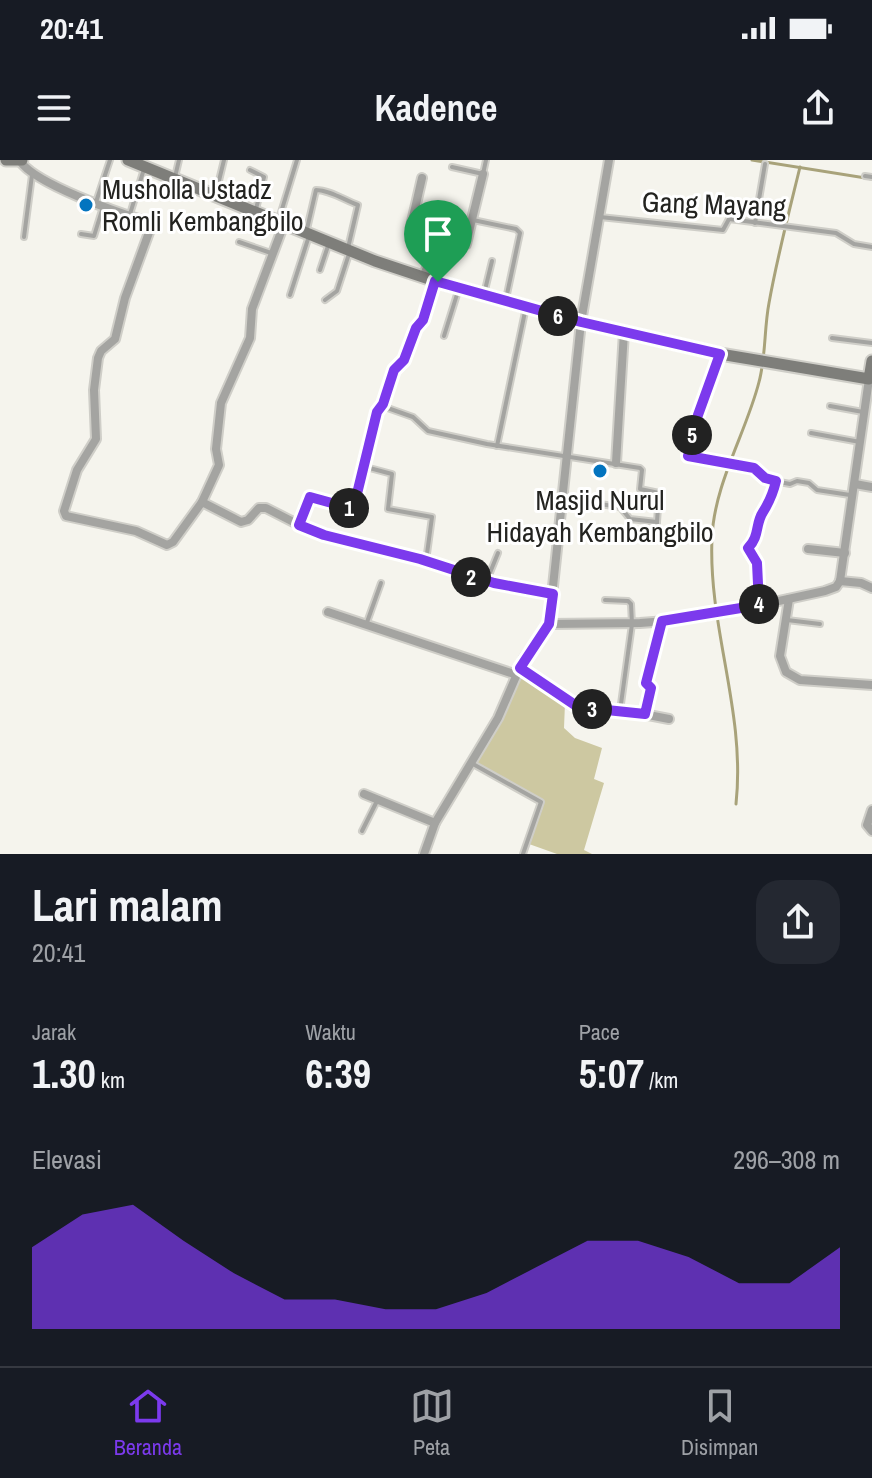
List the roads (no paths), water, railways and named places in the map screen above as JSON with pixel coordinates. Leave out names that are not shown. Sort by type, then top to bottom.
[{"type":"street","points":[[6,160],[21,160],[32,175],[149,222],[151,229],[124,301],[115,339],[101,351],[98,358],[94,390],[96,439],[73,477],[65,515],[136,531],[167,545],[173,542],[202,502],[219,465],[216,449],[221,403],[250,338],[251,313],[281,223]]},
{"type":"street","points":[[128,160],[348,251],[505,302],[762,363],[871,379]]},
{"type":"street","points":[[424,854],[435,823],[502,711],[518,672],[549,624],[581,322],[609,160]]},
{"type":"street","points":[[429,279],[431,253],[438,243],[465,245],[483,174]]},
{"type":"street","points":[[422,178],[411,227],[431,253]]},
{"type":"street","points":[[616,463],[624,332]]},
{"type":"street","points":[[688,456],[698,415],[720,354]]},
{"type":"street","points":[[549,624],[662,621],[828,591],[840,581],[867,415],[872,361]]},
{"type":"street","points":[[855,484],[872,487]]},
{"type":"street","points":[[202,502],[241,522],[263,507],[333,538],[426,561],[487,581],[553,594]]},
{"type":"street","points":[[808,549],[845,553]]},
{"type":"street","points":[[840,581],[861,583],[872,588]]},
{"type":"street","points":[[789,599],[780,656],[783,668],[791,676],[811,681],[872,685]]},
{"type":"street","points":[[328,612],[518,672],[578,707],[669,719]]},
{"type":"street","points":[[364,794],[435,823]]},
{"type":"street","points":[[872,810],[867,825],[872,831]]},
{"type":"lane","points":[[81,234],[95,235],[110,160]]},
{"type":"lane","points":[[175,178],[179,160]]},
{"type":"lane","points":[[215,196],[224,160]]},
{"type":"lane","points":[[281,223],[297,160]]},
{"type":"lane","points":[[452,167],[483,174],[486,160]]},
{"type":"lane","points":[[755,223],[765,164]]},
{"type":"lane","points":[[129,216],[145,166]]},
{"type":"lane","points":[[250,170],[264,178],[255,213]]},
{"type":"lane","points":[[24,237],[32,175]]},
{"type":"lane","points":[[865,176],[872,177]]},
{"type":"lane","points":[[290,295],[318,189],[334,193],[340,200],[356,203],[358,207],[337,291],[325,300]]},
{"type":"lane","name":"Gang Mayang","points":[[598,217],[723,230],[729,219],[836,233],[854,244],[872,247]]},
{"type":"lane","points":[[473,220],[516,229],[520,233],[505,302]]},
{"type":"lane","points":[[239,242],[273,254]]},
{"type":"lane","points":[[320,270],[329,243]]},
{"type":"lane","points":[[483,295],[492,261]]},
{"type":"lane","points":[[299,525],[310,497],[353,508],[372,427],[394,370],[404,360],[416,328],[423,320],[429,279]]},
{"type":"lane","points":[[444,336],[459,288]]},
{"type":"lane","points":[[497,446],[526,307]]},
{"type":"lane","points":[[832,338],[872,343]]},
{"type":"lane","points":[[382,406],[413,417],[428,431],[497,446],[641,468],[640,489],[659,492],[656,532]]},
{"type":"lane","points":[[830,406],[867,415]]},
{"type":"lane","points":[[811,433],[861,442]]},
{"type":"lane","points":[[688,456],[756,468],[765,478],[776,481],[809,483],[817,490],[853,495]]},
{"type":"lane","points":[[362,466],[392,474],[389,509],[432,517],[426,561]]},
{"type":"lane","points":[[759,605],[757,563],[748,548],[755,541],[761,514],[770,503],[776,481]]},
{"type":"lane","points":[[562,498],[619,507],[630,519],[657,522]]},
{"type":"lane","points":[[487,581],[498,553]]},
{"type":"lane","points":[[366,625],[381,583]]},
{"type":"lane","points":[[605,600],[630,602],[632,624],[620,711]]},
{"type":"lane","points":[[785,620],[820,624]]},
{"type":"lane","points":[[645,714],[651,688],[646,683],[662,621]]},
{"type":"lane","points":[[471,763],[541,802],[523,854]]},
{"type":"lane","points":[[362,831],[378,799]]},
{"type":"waterway","points":[[752,160],[872,179]]},
{"type":"waterway","points":[[736,804],[736,736],[712,571],[714,518],[724,478],[759,382],[772,286],[800,167]]},
{"type":"place","name":"Musholla Ustadz Romli Kembangbilo","points":[[86,205]]},
{"type":"place","name":"Masjid Nurul Hidayah Kembangbilo","points":[[600,471]]}]
